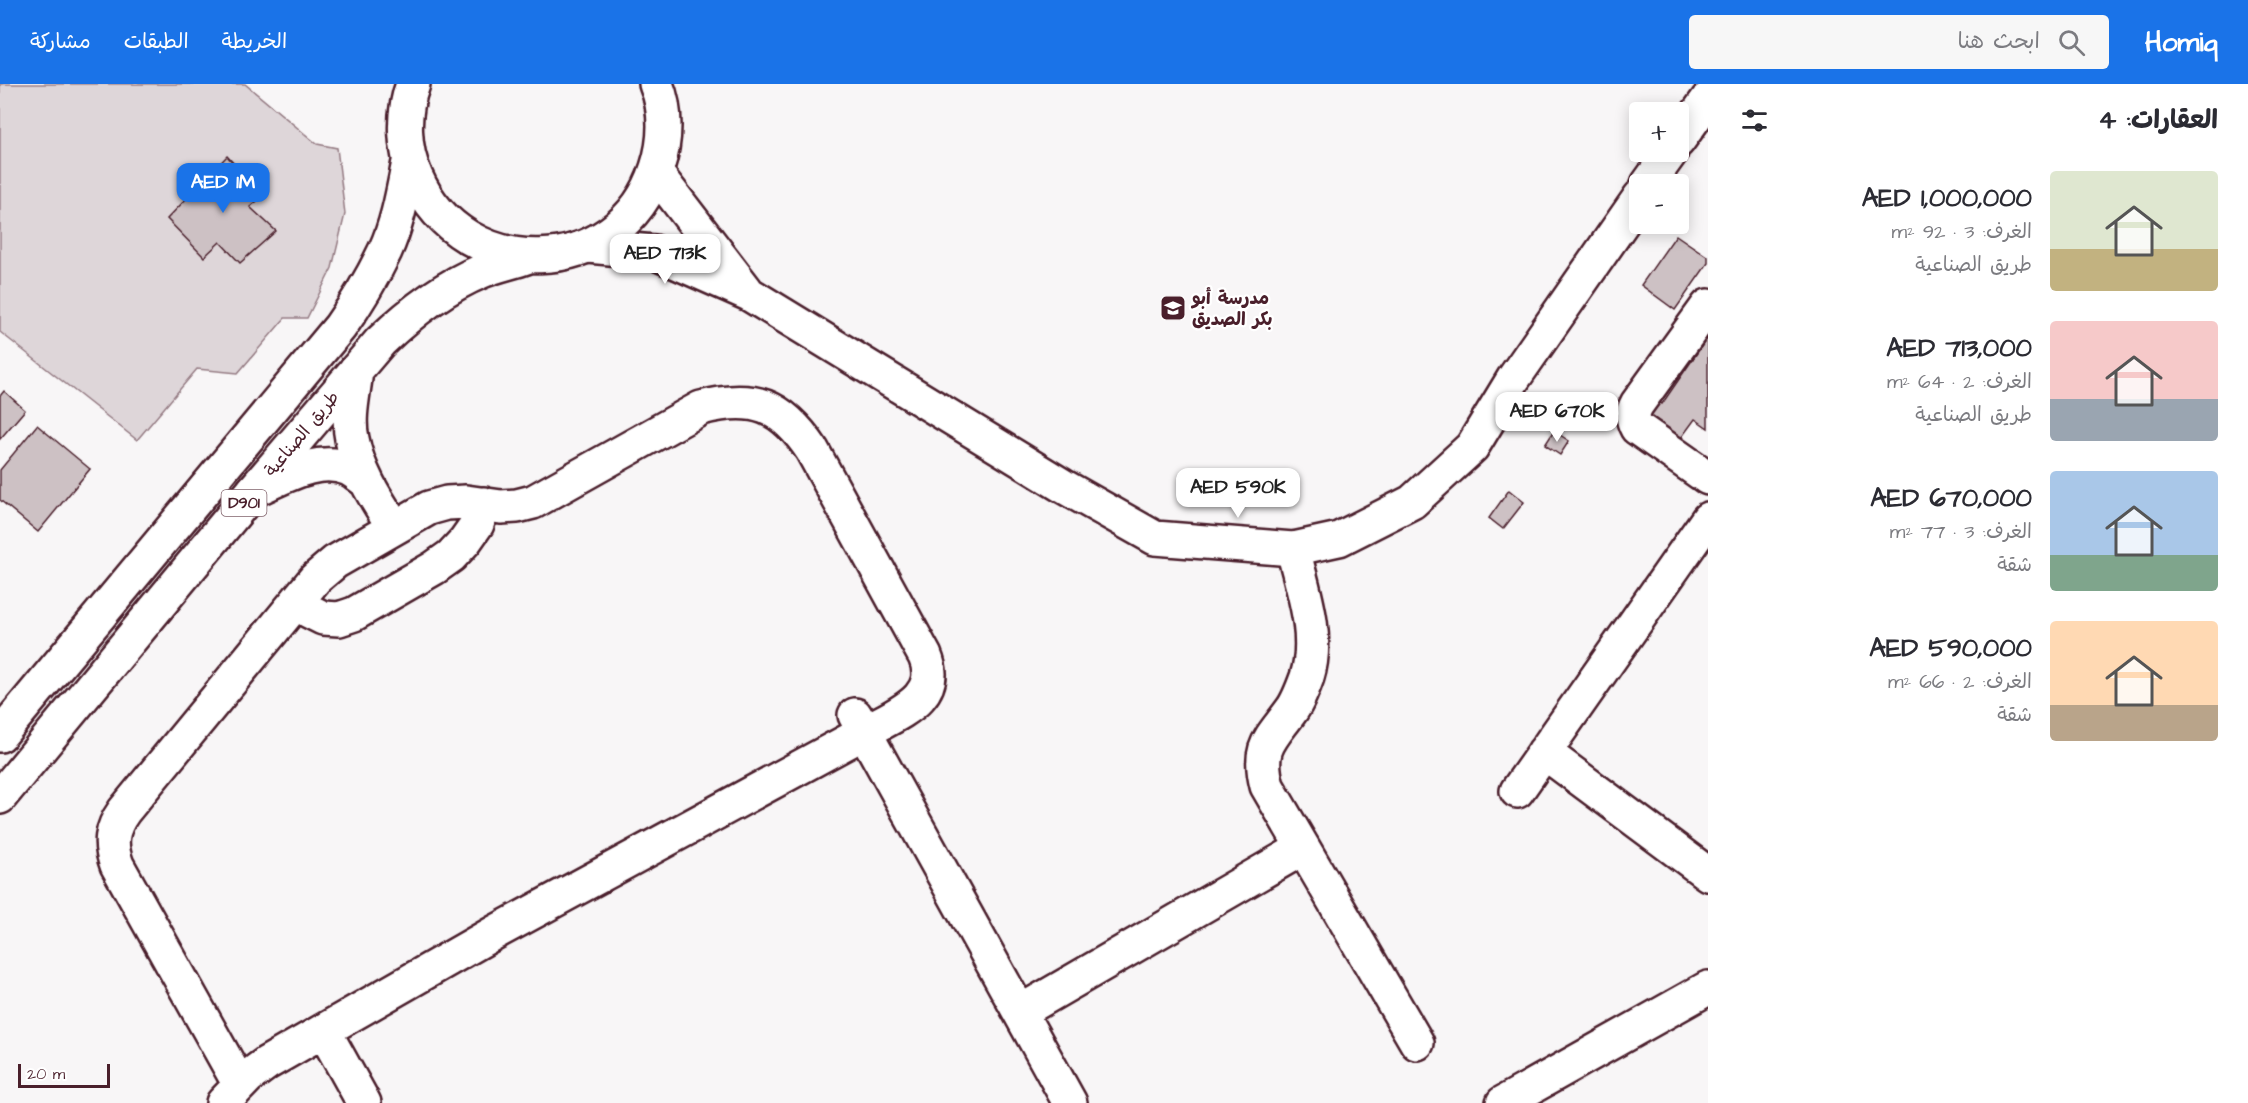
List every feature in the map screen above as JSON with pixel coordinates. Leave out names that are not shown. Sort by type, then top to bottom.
[{"type":"main road","name":"D901","points":[[408,89],[405,130],[409,162],[422,191],[441,217],[466,237],[495,250],[526,257],[558,255],[588,246],[615,230],[637,208],[653,182],[662,153],[665,122],[659,87]]},
{"type":"main road","points":[[1689,126],[1708,99]]},
{"type":"main road","name":"D901","points":[[0,735],[340,327],[366,290],[386,249],[400,206],[409,162]]},
{"type":"main road","points":[[656,173],[749,294]]},
{"type":"main road","points":[[588,246],[654,252],[749,294],[1063,486],[1155,538],[1293,549],[1339,539],[1412,502],[1472,447],[1514,378],[1629,213]]},
{"type":"main road","name":"طريق الصناعية","points":[[0,797],[254,490],[356,370],[403,320],[441,292],[482,271],[526,257]]},
{"type":"main road","points":[[1708,306],[1633,412],[1633,420],[1637,428],[1708,478]]},
{"type":"main road","points":[[356,370],[351,438],[365,480],[394,527]]},
{"type":"main road","points":[[726,401],[753,403],[777,412],[797,428],[812,450],[930,667],[930,679],[926,691],[919,700],[860,724],[258,1069],[232,1094],[117,865],[112,851],[111,836],[116,823],[315,579],[334,562],[429,508],[447,503],[484,504],[501,507],[534,502],[701,408],[726,401]]},
{"type":"main road","points":[[254,490],[310,467],[329,464],[349,469],[365,480]]},
{"type":"main road","points":[[299,599],[309,611],[323,618],[339,619],[354,614],[451,556],[477,524],[484,504]]},
{"type":"main road","points":[[1517,791],[1708,519]]},
{"type":"main road","points":[[1293,549],[1312,640],[1307,676],[1293,709],[1270,737],[1264,752],[1262,769],[1267,786],[1417,1043]]},
{"type":"main road","points":[[860,724],[1070,1103]]},
{"type":"main road","points":[[1544,752],[1708,874]]},
{"type":"main road","points":[[1020,1012],[1303,848]]},
{"type":"main road","points":[[1503,1103],[1708,988]]},
{"type":"main road","points":[[324,1031],[364,1103]]},
{"type":"shaded area","points":[[0,84],[245,84],[317,144],[337,148],[345,214],[332,268],[307,318],[285,318],[238,373],[197,369],[137,440],[0,332]]},
{"type":"building","points":[[227,156],[263,196],[250,207],[276,231],[240,263],[220,242],[204,257],[167,219]]},
{"type":"building","points":[[1676,235],[1708,257],[1708,263],[1675,310],[1641,285]]},
{"type":"building","points":[[1708,337],[1708,428],[1695,419],[1676,445],[1638,419],[1652,398],[1662,404]]},
{"type":"building","points":[[4,391],[25,410],[0,439],[0,396]]},
{"type":"building","points":[[37,425],[90,469],[38,532],[0,500],[0,470]]},
{"type":"building","points":[[1554,431],[1569,441],[1560,455],[1545,445]]},
{"type":"building","points":[[1509,490],[1524,502],[1503,529],[1489,518]]},
{"type":"place","name":"مدرسة أبو بكر الصديق","points":[[1173,308]]}]
